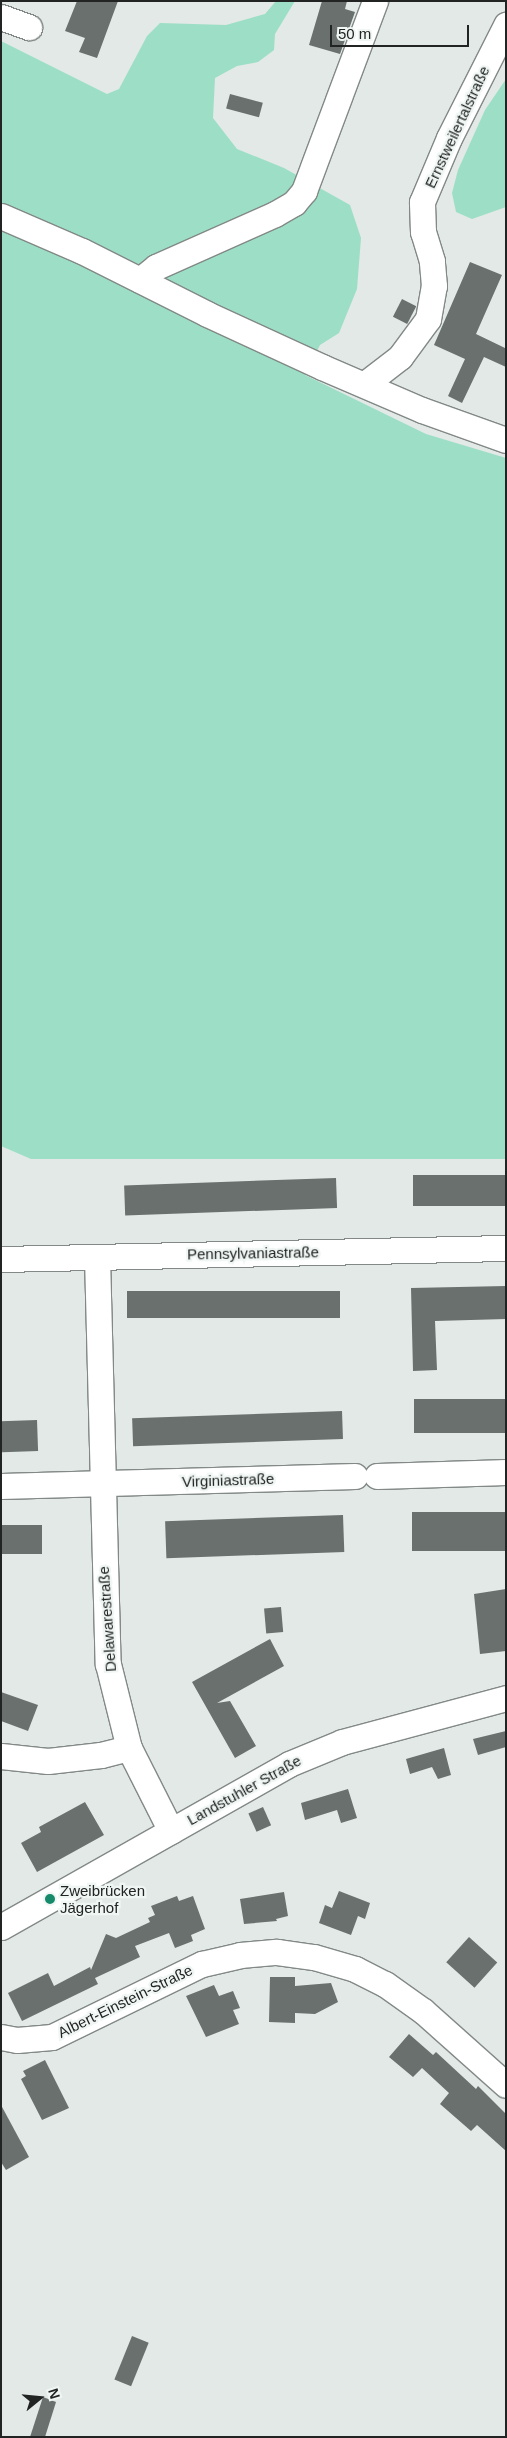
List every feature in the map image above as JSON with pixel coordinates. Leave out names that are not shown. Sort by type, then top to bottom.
[{"type":"street","points":[[140,280],[156,267],[274,214],[294,202],[304,191],[376,1]]},
{"type":"street","points":[[1,17],[29,27]]},
{"type":"street","name":"Ernstweilertalstraße","points":[[365,384],[400,357],[428,320],[434,286],[432,261],[423,232],[422,202],[445,146],[506,25]]},
{"type":"street","points":[[1,216],[140,280],[207,314],[422,410],[505,437]]},
{"type":"street","name":"Pennsylvaniastraße","points":[[3,1254],[97,1257],[506,1248]]},
{"type":"street","name":"Delawarestraße","points":[[97,1257],[101,1484],[108,1664],[129,1748],[171,1831]]},
{"type":"street","name":"Virginiastraße","points":[[101,1484],[375,1473],[506,1472]]},
{"type":"street","points":[[1,1486],[101,1484]]},
{"type":"street","name":"Landstuhler Straße","points":[[1,1927],[318,1751],[506,1698]]},
{"type":"street","points":[[1,1756],[66,1760],[129,1748]]},
{"type":"street","name":"Albert-Einstein-Straße","points":[[1,2037],[17,2040],[52,2037],[202,1964],[240,1955],[277,1952],[314,1957],[355,1969],[385,1984],[423,2011],[506,2085]]},
{"type":"green space","points":[[276,1],[295,1],[275,34],[274,50],[258,62],[237,66],[215,78],[213,118],[237,149],[284,168],[350,205],[361,238],[357,289],[339,333],[320,345],[305,375],[426,434],[506,458],[506,1159],[31,1159],[1,1146],[1,41],[107,94],[119,89],[147,36],[160,23],[226,25],[265,14]]},
{"type":"green space","points":[[506,79],[506,207],[472,219],[456,212],[452,193],[458,170],[485,110]]},
{"type":"building","points":[[77,1],[118,1],[97,58],[79,52],[85,38],[65,31]]},
{"type":"building","points":[[322,1],[347,1],[345,9],[355,12],[340,54],[309,45]]},
{"type":"building","points":[[230,94],[263,103],[259,117],[226,108]]},
{"type":"building","points":[[470,262],[502,275],[476,334],[505,348],[506,367],[484,357],[462,403],[448,396],[465,359],[434,345]]},
{"type":"building","points":[[402,299],[416,306],[407,324],[393,317]]},
{"type":"building","points":[[413,1175],[506,1175],[506,1206],[413,1206]]},
{"type":"building","points":[[336,1178],[337,1208],[125,1215],[124,1185]]},
{"type":"building","points":[[506,1286],[506,1319],[435,1321],[437,1370],[413,1371],[411,1288]]},
{"type":"building","points":[[127,1291],[340,1291],[340,1318],[127,1318]]},
{"type":"building","points":[[414,1399],[506,1399],[506,1433],[414,1433]]},
{"type":"building","points":[[342,1411],[343,1439],[133,1446],[132,1418]]},
{"type":"building","points":[[37,1420],[38,1451],[2,1452],[1,1421]]},
{"type":"building","points":[[412,1512],[506,1512],[506,1551],[412,1551]]},
{"type":"building","points":[[343,1515],[344,1552],[166,1558],[165,1521]]},
{"type":"building","points":[[1,1525],[42,1525],[42,1554],[1,1554]]},
{"type":"building","points":[[506,1589],[506,1651],[480,1654],[474,1594]]},
{"type":"building","points":[[281,1607],[283,1632],[266,1633],[264,1608]]},
{"type":"building","points":[[270,1639],[284,1666],[217,1703],[230,1701],[256,1746],[235,1758],[192,1682]]},
{"type":"building","points":[[1,1692],[38,1705],[28,1731],[1,1721]]},
{"type":"building","points":[[506,1731],[506,1747],[478,1755],[473,1739]]},
{"type":"building","points":[[444,1748],[451,1775],[438,1779],[432,1767],[410,1774],[406,1759]]},
{"type":"building","points":[[348,1789],[357,1818],[341,1823],[337,1810],[305,1820],[301,1803]]},
{"type":"building","points":[[85,1802],[104,1835],[37,1872],[21,1843],[41,1832],[39,1827]]},
{"type":"building","points":[[263,1807],[271,1825],[257,1832],[248,1814]]},
{"type":"building","points":[[339,1891],[370,1903],[365,1919],[358,1916],[351,1935],[319,1923],[325,1905],[332,1908]]},
{"type":"building","points":[[284,1892],[288,1916],[276,1919],[277,1921],[244,1924],[240,1899]]},
{"type":"building","points":[[177,1896],[179,1901],[193,1896],[205,1929],[191,1935],[193,1941],[175,1948],[169,1933],[135,1946],[140,1957],[95,1978],[98,1984],[22,2021],[8,1993],[48,1973],[54,1986],[90,1967],[91,1970],[106,1934],[116,1938],[150,1922],[148,1918],[155,1915],[151,1906]]},
{"type":"building","points":[[469,1937],[497,1962],[474,1988],[446,1962]]},
{"type":"building","points":[[270,1977],[295,1977],[295,1986],[331,1983],[338,2002],[315,2014],[295,2013],[295,2023],[269,2022]]},
{"type":"building","points":[[214,1985],[219,1996],[233,1991],[240,2008],[233,2010],[239,2024],[206,2037],[186,1996]]},
{"type":"building","points":[[409,2034],[433,2055],[436,2052],[476,2089],[478,2086],[506,2114],[506,2151],[477,2125],[471,2131],[440,2104],[449,2093],[422,2068],[413,2077],[389,2057]]},
{"type":"building","points":[[45,2060],[69,2108],[42,2120],[21,2079],[26,2076],[23,2071]]},
{"type":"building","points":[[1,2105],[29,2157],[6,2170],[1,2162]]},
{"type":"building","points":[[132,2336],[149,2343],[131,2386],[114,2380]]},
{"type":"building","points":[[43,2397],[56,2402],[45,2437],[30,2437]]},
{"type":"place","name":"Zweibrücken Jägerhof","points":[[50,1899]]}]
